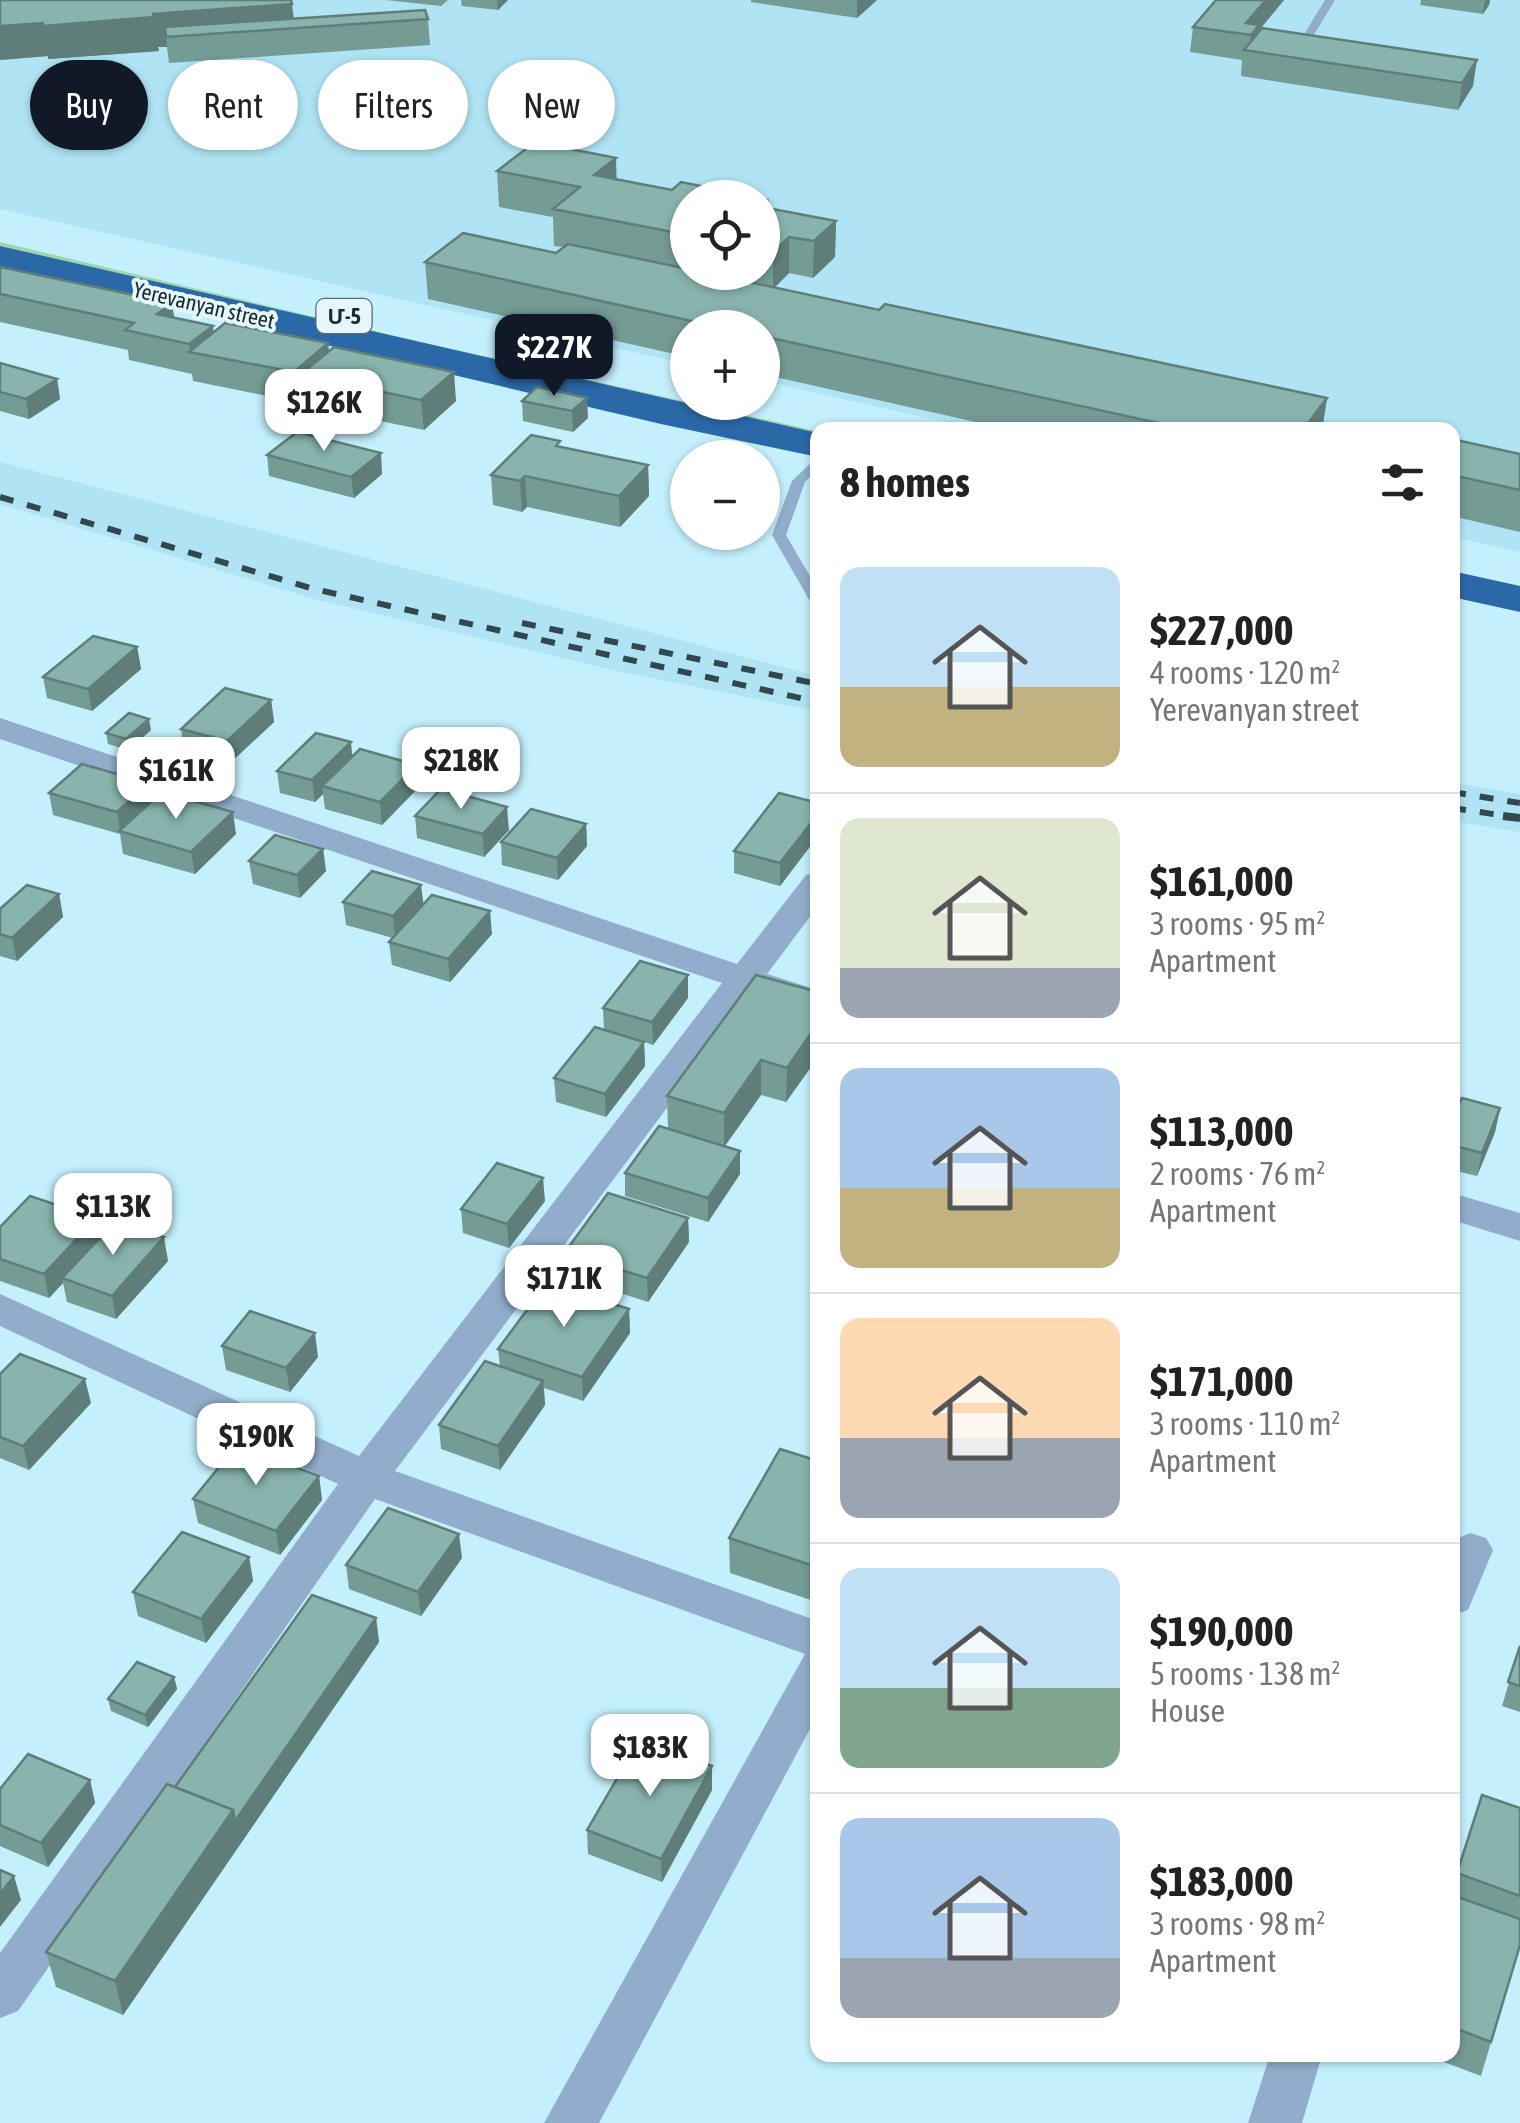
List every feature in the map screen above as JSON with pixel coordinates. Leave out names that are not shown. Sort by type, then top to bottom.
[{"type":"highway","name":"Yerevanyan street","points":[[0,236],[670,399]]},
{"type":"highway","name":"Yerevanyan street","points":[[0,257],[670,399]]},
{"type":"highway","points":[[780,415],[812,422]]},
{"type":"highway","name":"Yerevanyan street","points":[[739,420],[810,442]]},
{"type":"highway","points":[[1460,563],[1520,575]]},
{"type":"highway","points":[[1460,586],[1520,599]]},
{"type":"street","points":[[3,732],[810,1000]]},
{"type":"street","points":[[0,1995],[366,1478],[810,892]]},
{"type":"street","points":[[1460,1208],[1520,1227]]},
{"type":"street","points":[[0,1309],[366,1478],[810,1637]]},
{"type":"street","points":[[1460,1577],[1470,1550]]},
{"type":"street","points":[[571,2123],[810,1684]]},
{"type":"street","points":[[1275,2123],[1294,2062]]},
{"type":"lane","points":[[1308,36],[1330,0]]},
{"type":"lane","points":[[810,469],[799,481],[779,535],[810,589]]},
{"type":"shaded area","points":[[0,0],[1520,0],[1520,552],[1460,539],[1460,422],[945,422],[780,385],[780,310],[670,310],[670,360],[0,209]]},
{"type":"shaded area","points":[[0,462],[810,674],[810,710],[617,671],[314,599],[0,504]]},
{"type":"shaded area","points":[[1460,784],[1520,794],[1520,832],[1460,822]]},
{"type":"green space","points":[[0,242],[670,398],[670,405],[0,250]]},
{"type":"green space","points":[[735,420],[768,420],[810,429],[810,437]]},
{"type":"building","points":[[0,0],[291,0],[292,4],[43,26],[0,26]]},
{"type":"building","points":[[1216,0],[1266,0],[1246,23],[1259,25],[1251,35],[1193,27]]},
{"type":"building","points":[[425,10],[428,19],[166,37],[165,27]]},
{"type":"building","points":[[1262,28],[1477,60],[1462,83],[1244,50]]},
{"type":"building","points":[[525,150],[576,150],[616,158],[594,175],[670,190],[670,232],[553,209],[580,187],[497,171]]},
{"type":"building","points":[[780,210],[836,221],[814,241],[789,237],[780,245]]},
{"type":"building","points":[[463,233],[556,253],[568,244],[670,265],[670,290],[780,289],[879,310],[885,304],[1327,398],[1309,422],[1154,422],[780,340],[780,310],[670,310],[670,316],[425,262]]},
{"type":"building","points":[[0,267],[172,303],[157,314],[213,326],[189,344],[125,330],[134,323],[0,294]]},
{"type":"building","points":[[225,323],[328,343],[294,372],[189,352]]},
{"type":"building","points":[[334,347],[454,372],[421,400],[300,375]]},
{"type":"building","points":[[0,363],[57,379],[26,399],[0,392]]},
{"type":"building","points":[[537,387],[587,398],[572,411],[522,401]]},
{"type":"building","points":[[297,432],[381,453],[351,477],[267,455]]},
{"type":"building","points":[[531,435],[560,441],[556,446],[648,465],[619,496],[525,476],[520,481],[491,475]]},
{"type":"building","points":[[1460,441],[1520,454],[1520,490],[1460,477]]},
{"type":"building","points":[[93,636],[137,647],[88,689],[43,677]]},
{"type":"building","points":[[225,688],[271,700],[227,741],[181,729]]},
{"type":"building","points":[[129,713],[149,719],[126,739],[106,733]]},
{"type":"building","points":[[316,733],[351,742],[312,780],[277,771]]},
{"type":"building","points":[[360,749],[417,765],[380,802],[322,786]]},
{"type":"building","points":[[82,764],[149,783],[117,812],[49,793]]},
{"type":"building","points":[[441,789],[507,807],[483,834],[415,816]]},
{"type":"building","points":[[162,792],[233,812],[191,852],[119,831]]},
{"type":"building","points":[[779,793],[810,801],[810,824],[780,863],[734,851]]},
{"type":"building","points":[[531,809],[586,824],[557,858],[501,842]]},
{"type":"building","points":[[275,835],[323,849],[297,875],[249,861]]},
{"type":"building","points":[[372,871],[421,885],[393,916],[343,902]]},
{"type":"building","points":[[27,885],[59,894],[12,938],[0,934],[0,909]]},
{"type":"building","points":[[432,895],[490,911],[448,959],[389,942]]},
{"type":"building","points":[[640,961],[688,975],[652,1022],[603,1008]]},
{"type":"building","points":[[756,975],[810,990],[810,1035],[787,1068],[761,1060],[724,1113],[667,1096]]},
{"type":"building","points":[[595,1027],[644,1042],[605,1094],[554,1078]]},
{"type":"building","points":[[1462,1098],[1500,1108],[1482,1153],[1460,1147]]},
{"type":"building","points":[[659,1126],[740,1151],[708,1198],[625,1173]]},
{"type":"building","points":[[497,1163],[543,1178],[507,1224],[461,1209]]},
{"type":"building","points":[[608,1193],[688,1218],[647,1278],[565,1252]]},
{"type":"building","points":[[30,1196],[96,1218],[44,1274],[0,1259],[0,1227]]},
{"type":"building","points":[[116,1221],[164,1237],[112,1296],[62,1278]]},
{"type":"building","points":[[547,1283],[629,1309],[582,1377],[498,1349]]},
{"type":"building","points":[[250,1311],[315,1333],[286,1368],[222,1346]]},
{"type":"building","points":[[20,1354],[85,1379],[23,1446],[0,1437],[0,1374]]},
{"type":"building","points":[[485,1361],[543,1381],[498,1446],[439,1425]]},
{"type":"building","points":[[237,1445],[319,1476],[276,1531],[193,1499]]},
{"type":"building","points":[[780,1449],[810,1458],[810,1565],[729,1538]]},
{"type":"building","points":[[388,1508],[459,1534],[418,1592],[346,1565]]},
{"type":"building","points":[[182,1532],[249,1557],[201,1619],[133,1592]]},
{"type":"building","points":[[312,1595],[376,1618],[235,1821],[233,1810],[175,1787]]},
{"type":"building","points":[[1520,1646],[1520,1686],[1508,1682]]},
{"type":"building","points":[[137,1662],[174,1677],[145,1715],[108,1699]]},
{"type":"building","points":[[640,1739],[712,1766],[661,1859],[587,1830]]},
{"type":"building","points":[[28,1754],[90,1780],[41,1843],[0,1825],[0,1789]]},
{"type":"building","points":[[167,1784],[233,1810],[115,1981],[46,1952]]},
{"type":"building","points":[[1482,1795],[1520,1808],[1520,1896],[1460,1874]]},
{"type":"building","points":[[0,1870],[14,1876],[0,1894]]},
{"type":"building","points":[[1460,1898],[1520,1919],[1520,1945],[1491,2042],[1460,2030]]},
{"type":"railway","points":[[0,497],[314,589],[810,700]]},
{"type":"railway","points":[[522,623],[810,682]]},
{"type":"railway","points":[[1460,793],[1520,803]]},
{"type":"railway","points":[[1460,809],[1520,818],[1503,816]]}]
